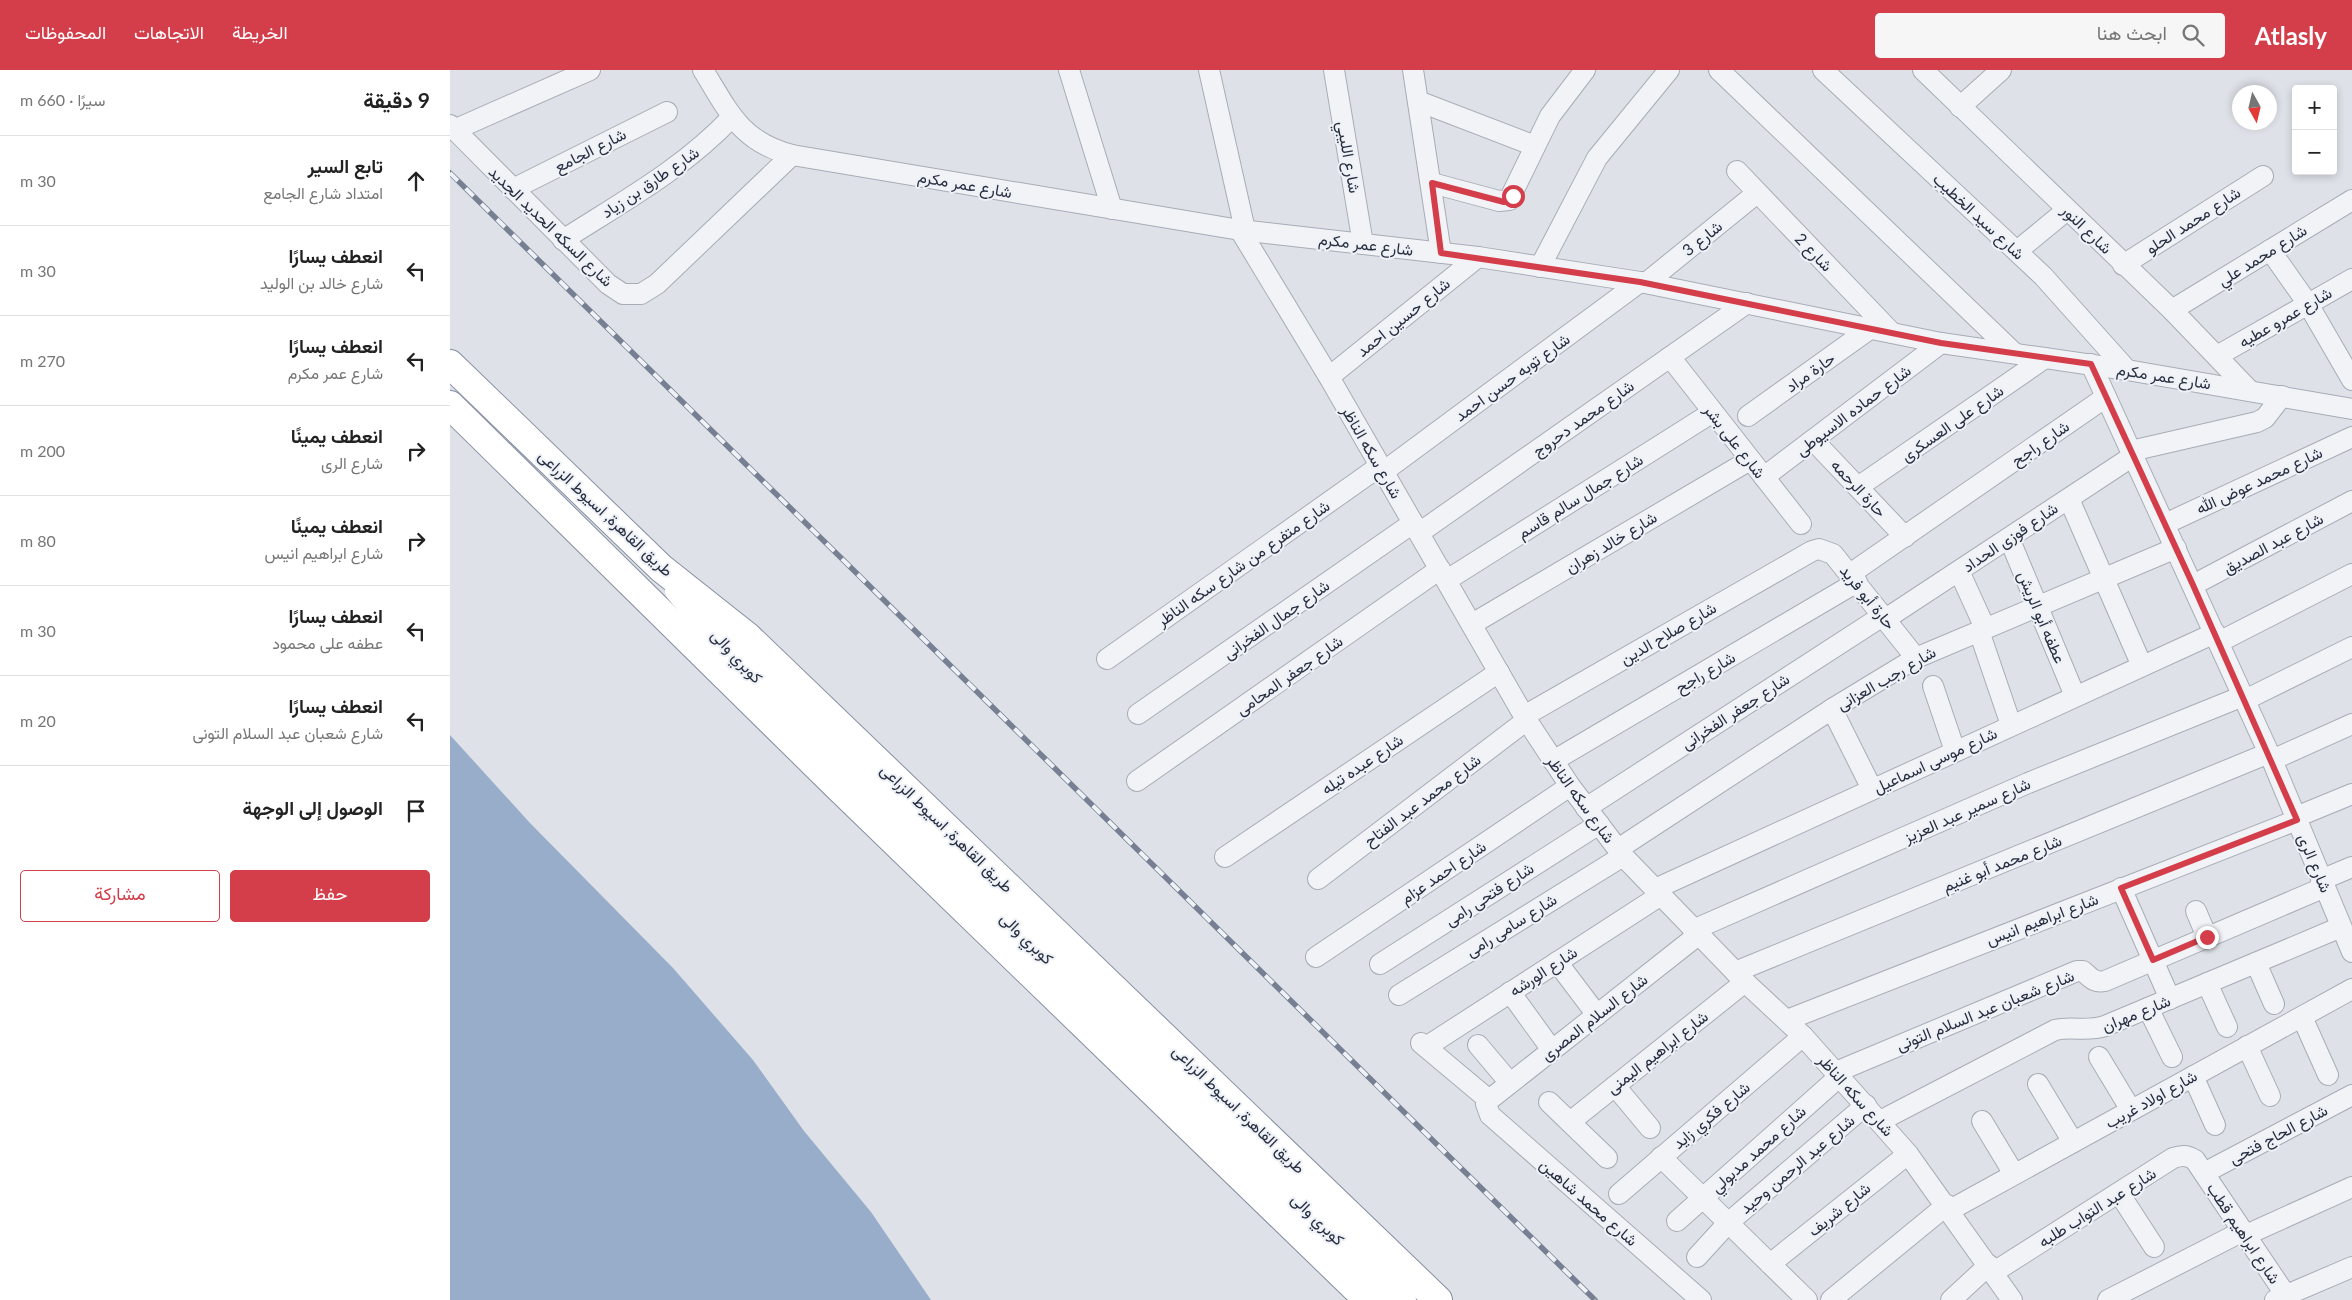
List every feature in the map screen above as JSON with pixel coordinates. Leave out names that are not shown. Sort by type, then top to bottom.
[{"type":"main road","name":"طريق القاهرة, اسيوط الزراعى","points":[[450,364],[661,568],[705,600],[748,637],[1438,1300]]},
{"type":"main road","name":"طريق القاهرة, اسيوط الزراعى","points":[[450,405],[834,783],[1368,1300]]},
{"type":"main road","name":"كوبري والى","points":[[661,568],[731,652],[760,682],[1402,1300]]},
{"type":"main road","name":"كوبري والى","points":[[1271,1207],[1377,1300]]},
{"type":"street","points":[[452,127],[590,70]]},
{"type":"street","name":"شارع عمر مكرم","points":[[703,70],[732,117],[743,131],[758,142],[774,150],[792,155],[1112,210],[1243,230],[1478,257],[1643,282],[1941,343],[2091,364],[2352,408]]},
{"type":"street","points":[[1069,70],[1112,210]]},
{"type":"street","name":"شارع سكه الناظر","points":[[1208,70],[1243,230],[1499,672],[1553,761],[1620,852],[1696,933],[1803,1036],[1908,1154],[1948,1207],[2012,1300]]},
{"type":"street","name":"شارع الليبي","points":[[1334,70],[1363,244]]},
{"type":"street","points":[[1413,70],[1432,183],[1441,253]]},
{"type":"street","points":[[1432,183],[1504,202],[1513,196],[1550,116],[1585,70]]},
{"type":"street","points":[[1540,267],[1597,158],[1669,70]]},
{"type":"street","points":[[1719,70],[2014,353]]},
{"type":"street","name":"شارع سيد الخطيب","points":[[1823,70],[2017,251],[2063,297],[2127,370]]},
{"type":"street","name":"شارع النور","points":[[1923,70],[2123,265],[2172,310],[2249,390]]},
{"type":"street","points":[[1960,107],[2001,70]]},
{"type":"street","points":[[1418,101],[1535,146]]},
{"type":"street","name":"شارع الجامع","points":[[512,189],[667,112]]},
{"type":"street","name":"شارع طارق بن زياد","points":[[563,240],[676,168],[696,152],[732,117]]},
{"type":"street","name":"شارع السكه الحديد الجديد","points":[[452,127],[608,284],[623,294],[641,294],[657,284],[792,155]]},
{"type":"street","name":"شارع 2","points":[[1737,171],[1892,333]]},
{"type":"street","name":"شارع محمد الحلو","points":[[2123,265],[2263,176]]},
{"type":"street","name":"شارع 3","points":[[1643,282],[1758,194]]},
{"type":"street","name":"شارع محمد علي","points":[[2172,310],[2352,200]]},
{"type":"street","points":[[2017,251],[2067,210]]},
{"type":"street","points":[[2270,250],[2308,304],[2352,380]]},
{"type":"street","name":"شارع حسين احمد","points":[[1329,377],[1478,257]]},
{"type":"street","name":"شارع عمرو عطيه","points":[[2217,356],[2352,279]]},
{"type":"street","name":"شارع توبه حسن احمد","points":[[1382,469],[1643,282]]},
{"type":"street","name":"شارع محمد دحروج","points":[[1416,528],[1747,303]]},
{"type":"street","name":"حارة مراد","points":[[1748,416],[1872,328]]},
{"type":"street","name":"شارع حماده الاسيوطى","points":[[1764,477],[1941,343]]},
{"type":"street","name":"شارع على بشر","points":[[1670,357],[1800,524]]},
{"type":"street","name":"شارع على العسكرى","points":[[1858,487],[2045,358]]},
{"type":"street","name":"شارع الرى","points":[[2091,364],[2270,756],[2348,939]]},
{"type":"street","points":[[2132,453],[2257,422],[2265,418],[2282,396]]},
{"type":"street","name":"شارع راجح","points":[[1553,761],[1854,578],[1905,537],[2106,397]]},
{"type":"street","name":"شارع جمال سالم قاسم","points":[[1443,575],[1713,412]]},
{"type":"street","name":"شارع محمد عوض الله","points":[[2165,524],[2352,437]]},
{"type":"street","name":"حارة الرحمه","points":[[1813,440],[1905,537]]},
{"type":"street","name":"شارع فوزى الحداد","points":[[1885,616],[1959,571],[2069,499],[2132,453]]},
{"type":"street","name":"شارع خالد زهران","points":[[1472,624],[1750,460]]},
{"type":"street","name":"شارع متفرع من شارع سكه الناظر","points":[[1107,659],[1382,469]]},
{"type":"street","points":[[2069,499],[2142,666]]},
{"type":"street","name":"شارع عبد الصديق","points":[[2193,585],[2352,501]]},
{"type":"street","name":"شارع جمال الفخرانى","points":[[1138,714],[1416,528]]},
{"type":"street","name":"عطفه أبو الريش","points":[[2009,538],[2075,696]]},
{"type":"street","name":"شارع رجب العزانى","points":[[1620,852],[1832,709],[1916,658],[2176,548]]},
{"type":"street","name":"حارة أبو فريد","points":[[1812,551],[1827,550],[1854,578],[1916,658]]},
{"type":"street","name":"شارع صلاح الدين","points":[[1526,718],[1812,551]]},
{"type":"street","points":[[1959,571],[1982,630],[2011,726]]},
{"type":"street","name":"شارع موسى اسماعيل","points":[[1658,892],[1872,789],[2142,666],[2217,638],[2352,574]]},
{"type":"street","name":"شارع جعفر المحامى","points":[[1138,781],[1443,575]]},
{"type":"street","name":"شارع جعفر الفخرانى","points":[[1586,808],[1885,616]]},
{"type":"street","name":"شارع سمير عبد العزيز","points":[[1696,933],[2028,783],[2244,698],[2352,647]]},
{"type":"street","name":"شارع عبده تيله","points":[[1225,857],[1499,672]]},
{"type":"street","points":[[1933,686],[1955,751]]},
{"type":"street","points":[[1832,709],[1872,789]]},
{"type":"street","name":"شارع محمد عبد الفتاح","points":[[1318,879],[1526,718]]},
{"type":"street","name":"شارع محمد أبو غنيم","points":[[1740,977],[2270,756],[2352,724]]},
{"type":"street","name":"شارع احمد عزام","points":[[1316,957],[1570,786]]},
{"type":"street","name":"شارع ابراهيم انيس","points":[[1787,1020],[2352,794]]},
{"type":"street","name":"شارع فتحى رامى","points":[[1380,964],[1599,824]]},
{"type":"street","name":"شارع سامى رامى","points":[[1399,995],[1620,852]]},
{"type":"street","name":"شارع شعبان عبد السلام التونى","points":[[1838,1074],[2078,971],[2083,971],[2092,980],[2098,982],[2153,960],[2323,883],[2352,867]]},
{"type":"street","points":[[2121,888],[2170,999]]},
{"type":"street","name":"شارع الورشه","points":[[1489,1100],[1423,1045],[1557,962],[1658,892]]},
{"type":"street","points":[[2196,911],[2207,937]]},
{"type":"street","name":"شارع السلام المصرى","points":[[1489,1100],[1597,1015],[1696,933]]},
{"type":"street","name":"شارع مهران","points":[[1880,1122],[2055,1030],[2068,1027],[2094,1030],[2256,963],[2348,939]]},
{"type":"street","points":[[1557,962],[1597,1015]]},
{"type":"street","points":[[2256,963],[2274,1004]]},
{"type":"street","name":"شارع ابراهيم اليمنى","points":[[1570,1122],[1615,1086],[1740,977]]},
{"type":"street","points":[[2207,983],[2227,1027]]},
{"type":"street","name":"شارع اولاد غريب","points":[[1831,1300],[1948,1207],[2014,1174],[2352,989]]},
{"type":"street","points":[[1510,992],[1552,1050]]},
{"type":"street","points":[[2148,1008],[2172,1057]]},
{"type":"street","points":[[2302,1017],[2328,1075]]},
{"type":"street","name":"شارع فكري زايد","points":[[1619,1194],[1803,1036]]},
{"type":"street","points":[[1478,1045],[1510,1083]]},
{"type":"street","points":[[2247,1046],[2270,1096]]},
{"type":"street","points":[[2099,1057],[2131,1110]]},
{"type":"street","name":"شارع محمد مدبولي","points":[[1677,1221],[1838,1074]]},
{"type":"street","points":[[2193,1076],[2215,1125]]},
{"type":"street","points":[[2038,1084],[2073,1142]]},
{"type":"street","points":[[1615,1086],[1650,1128]]},
{"type":"street","name":"شارع الحاج فتحى","points":[[2202,1170],[2352,1095]]},
{"type":"street","name":"شارع محمد شاهين","points":[[1489,1100],[1486,1104],[1490,1115],[1701,1300]]},
{"type":"street","points":[[1549,1102],[1607,1158]]},
{"type":"street","name":"شارع عبد الرحمن وحيد","points":[[1697,1257],[1728,1223],[1866,1105]]},
{"type":"street","points":[[1982,1121],[2014,1174]]},
{"type":"street","name":"شارع شريف","points":[[1770,1264],[1908,1154]]},
{"type":"street","name":"شارع عبد التواب طلبه","points":[[1951,1300],[1991,1268],[2181,1155],[2195,1160],[2202,1170]]},
{"type":"street","points":[[1661,1158],[1807,1300]]},
{"type":"street","name":"شارع ابراهيم قطب","points":[[2202,1170],[2244,1233],[2283,1298]]},
{"type":"street","points":[[2108,1300],[2244,1233],[2352,1187]]},
{"type":"street","points":[[2119,1193],[2154,1248]]},
{"type":"street","points":[[2283,1298],[2352,1267]]},
{"type":"water","points":[[450,735],[530,823],[673,968],[753,1060],[804,1131],[871,1212],[931,1300],[450,1300]]},
{"type":"railway","points":[[450,173],[1595,1300]]},
{"type":"route","points":[[1513,196],[1504,202],[1432,183],[1441,253],[1640,282],[1941,343],[2091,364],[2193,585],[2297,820],[2121,888],[2153,960],[2207,937]]}]
